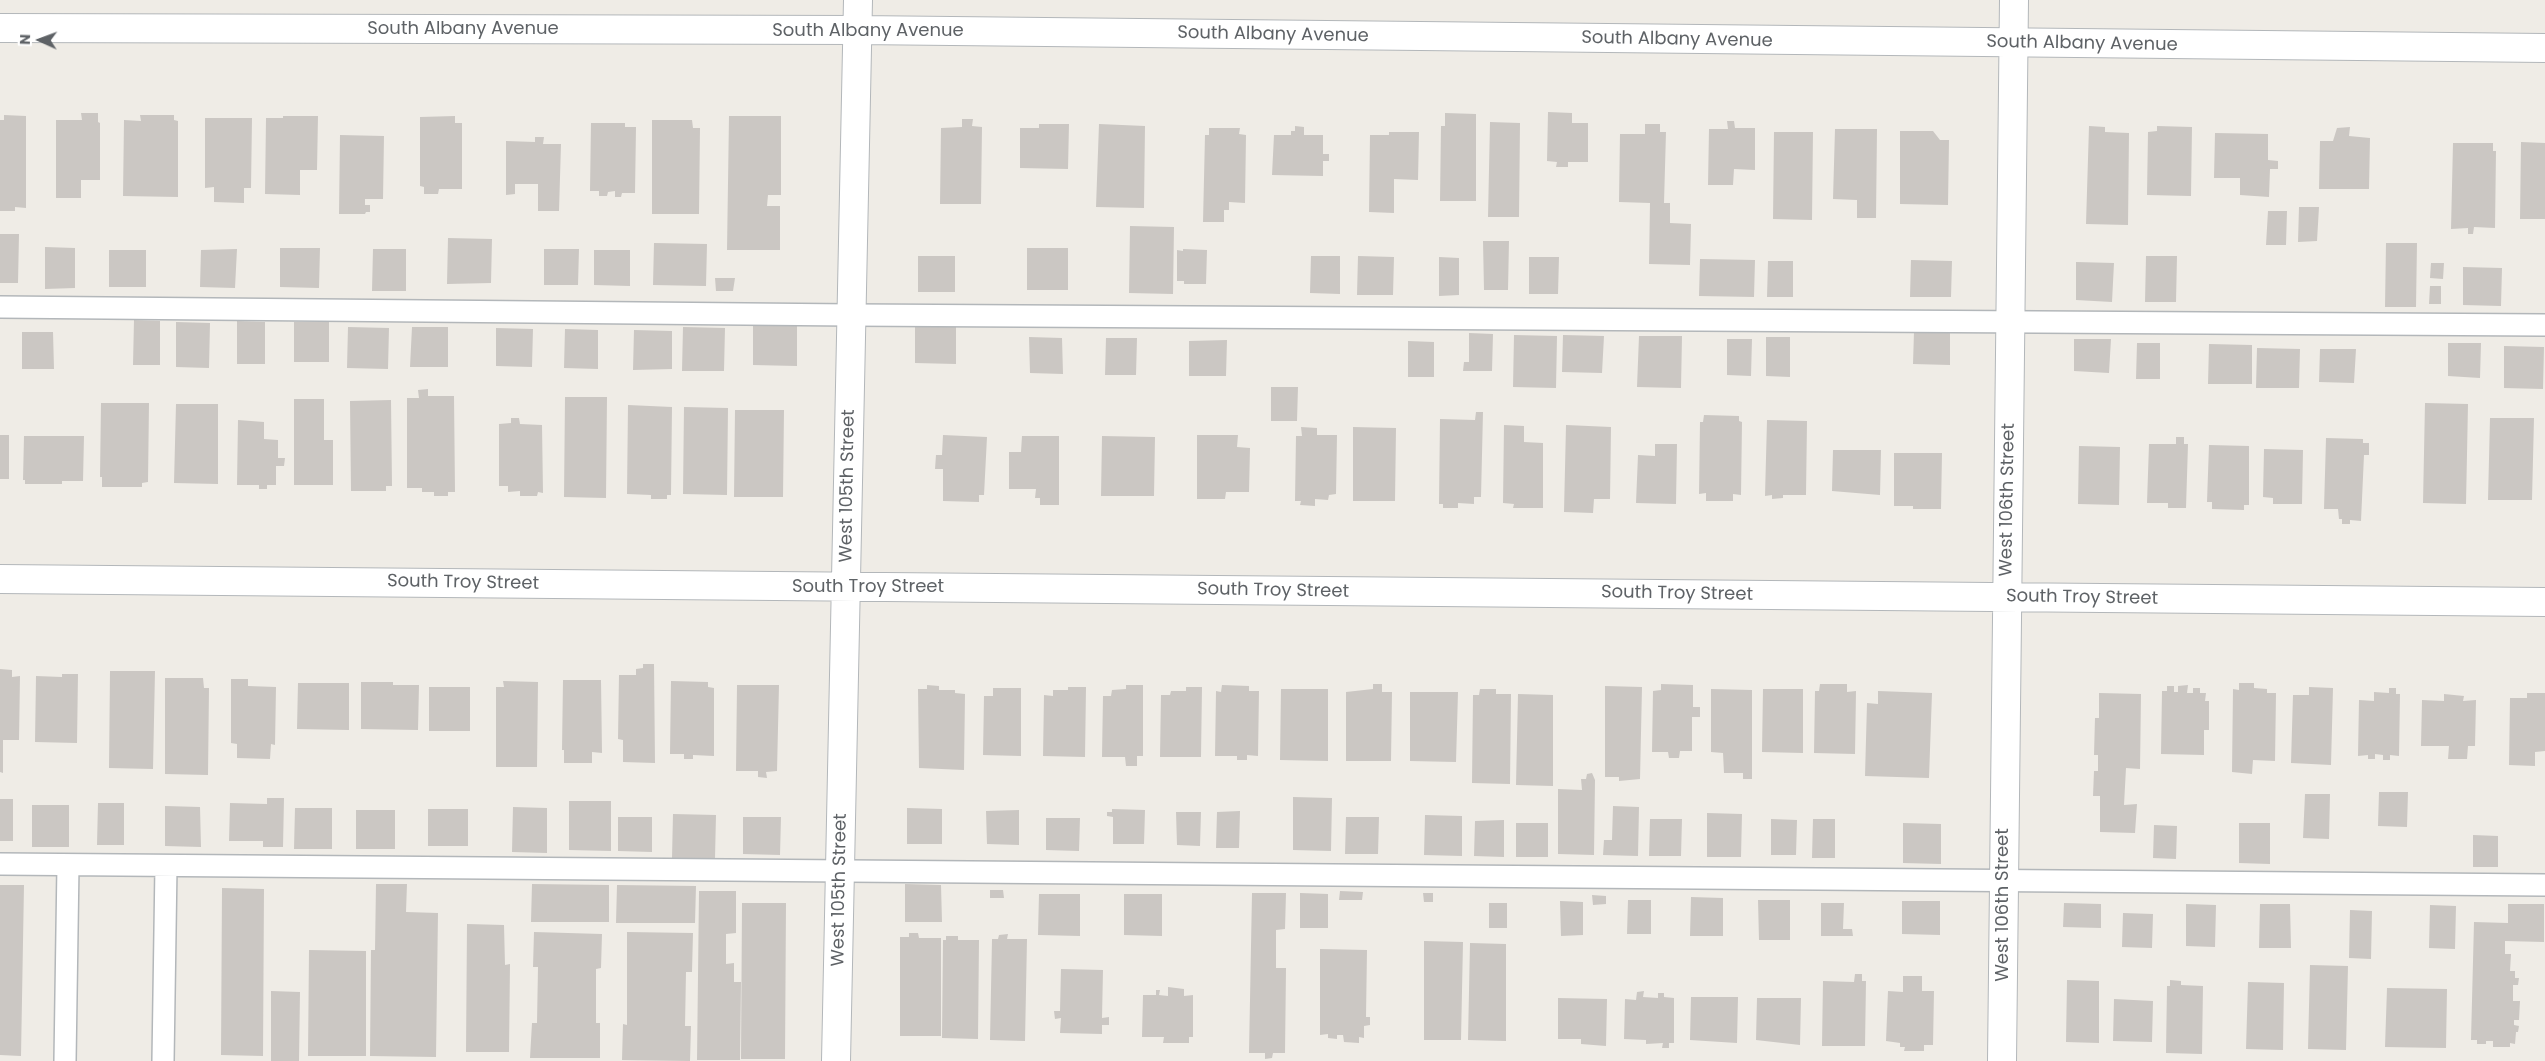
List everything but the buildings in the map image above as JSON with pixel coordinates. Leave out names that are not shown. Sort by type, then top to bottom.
[{"type":"street","name":"West 105th Street","points":[[836,1061],[858,0]]},
{"type":"street","name":"West 106th Street","points":[[2002,1061],[2014,0]]},
{"type":"street","name":"South Albany Avenue","points":[[0,28],[858,30],[2014,44],[2545,48]]},
{"type":"street","name":"South Troy Street","points":[[0,579],[2545,602]]},
{"type":"lane","points":[[0,307],[852,315],[2010,321],[2545,326]]},
{"type":"lane","points":[[0,864],[2545,885]]},
{"type":"lane","points":[[65,1061],[68,865]]},
{"type":"lane","points":[[163,1061],[166,866]]}]
